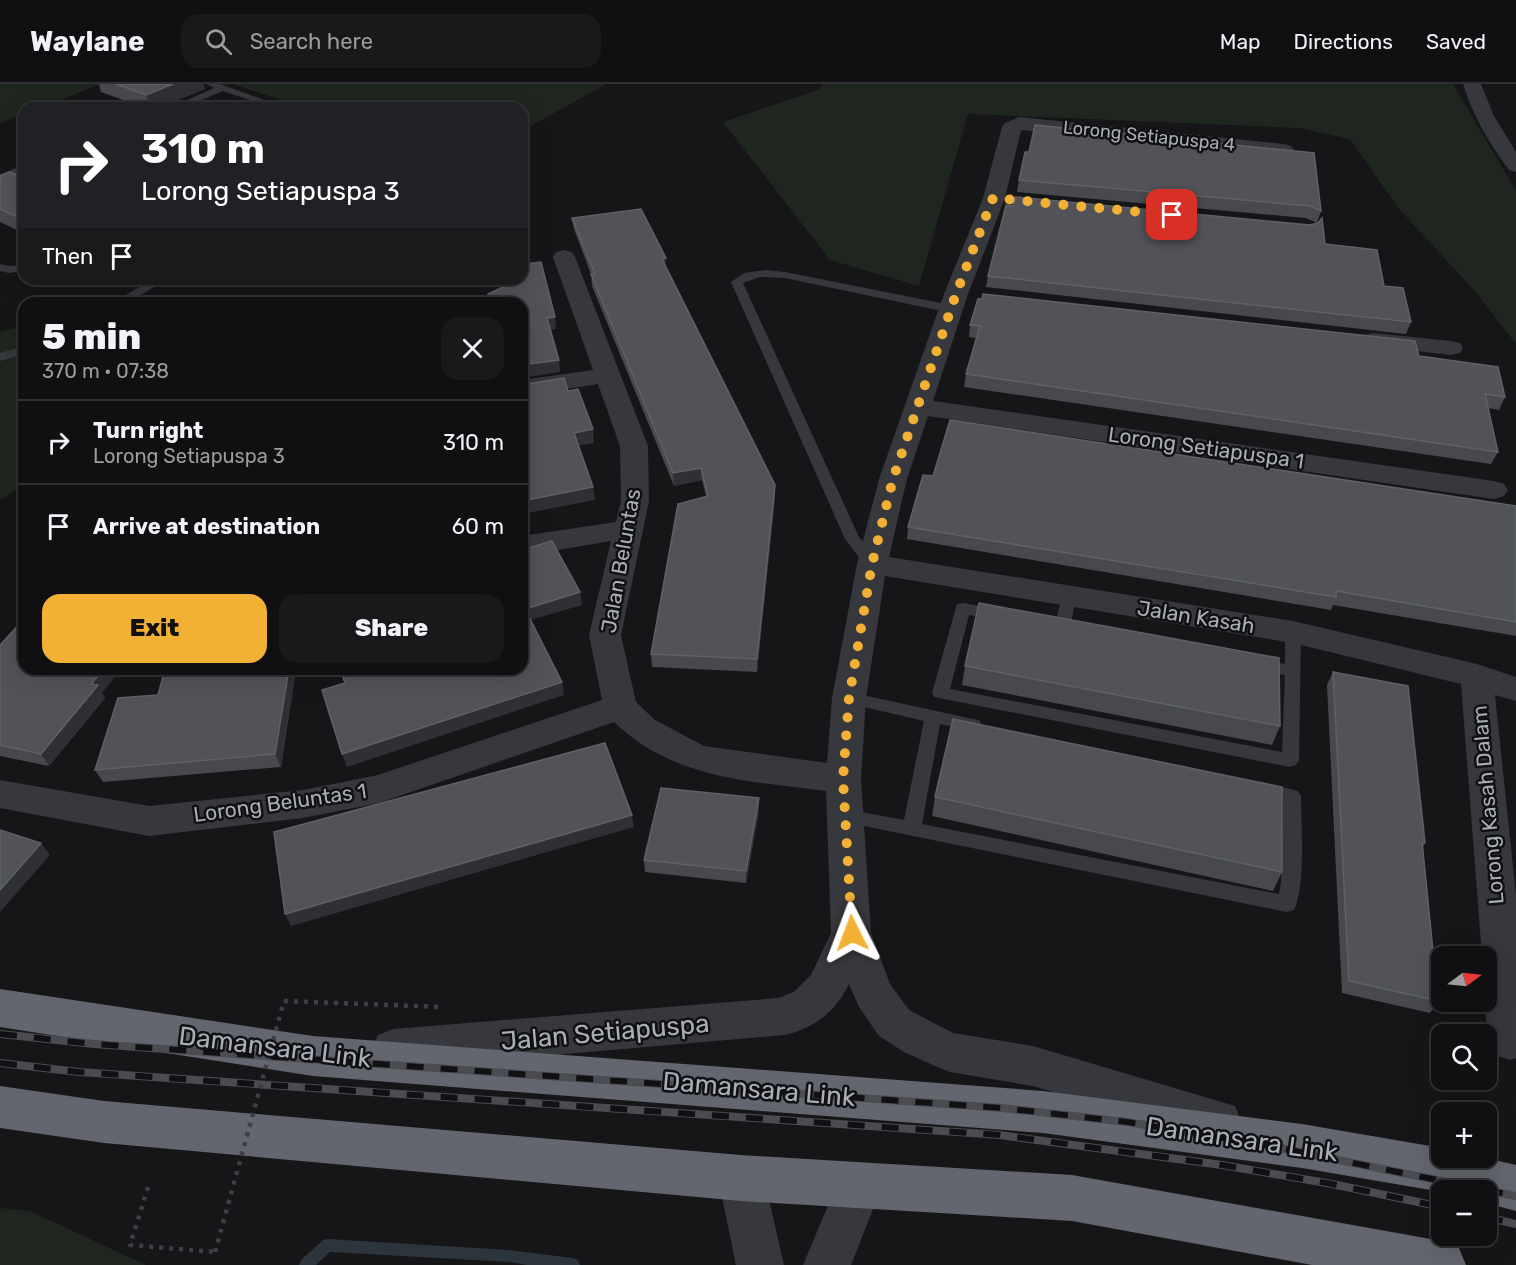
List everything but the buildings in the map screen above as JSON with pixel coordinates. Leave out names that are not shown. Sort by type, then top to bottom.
[{"type":"highway","name":"Damansara Link","points":[[0,1008],[313,1056],[1044,1112],[1302,1146],[1453,1172],[1516,1188]]},
{"type":"highway","points":[[10,1112],[741,1178],[1072,1198],[1442,1265]]},
{"type":"street","points":[[1472,84],[1481,107],[1505,152],[1516,166]]},
{"type":"street","name":"Lorong Setiapuspa 4","points":[[1015,124],[1028,123],[1284,150]]},
{"type":"street","name":"Jalan Setiapuspa","points":[[1015,124],[1012,127],[1005,199],[918,407],[893,479],[872,564],[849,698],[843,779],[852,933],[873,994],[894,1023],[919,1038],[950,1052],[1033,1066],[1302,1146]]},
{"type":"street","name":"Jalan Beluntas","points":[[564,257],[634,446],[635,501],[605,635],[620,706]]},
{"type":"street","points":[[1345,337],[1451,348]]},
{"type":"street","points":[[528,387],[608,375]]},
{"type":"street","name":"Lorong Setiapuspa 1","points":[[918,407],[1494,490]]},
{"type":"street","points":[[528,545],[628,529]]},
{"type":"street","name":"Jalan Kasah","points":[[872,564],[1293,632],[1477,676],[1516,689]]},
{"type":"street","name":"Lorong Kasah Dalam","points":[[1477,676],[1510,1041]]},
{"type":"street","points":[[620,706],[643,729],[669,746],[698,758],[732,765],[843,779]]},
{"type":"street","name":"Lorong Beluntas 1","points":[[0,794],[148,821],[303,804],[379,789],[620,706]]},
{"type":"street","name":"Jalan Setiapuspa","points":[[313,1056],[759,1019],[797,1013],[818,998],[833,978],[852,933]]},
{"type":"street","points":[[741,1178],[760,1265]]},
{"type":"street","points":[[827,1265],[859,1186]]},
{"type":"lane","points":[[211,84],[264,102]]},
{"type":"lane","points":[[189,102],[223,88]]},
{"type":"lane","points":[[0,178],[18,170]]},
{"type":"lane","points":[[0,267],[9,270],[18,269]]},
{"type":"lane","points":[[872,564],[852,539],[737,282],[744,275],[763,273],[962,300]]},
{"type":"lane","points":[[129,297],[151,285]]},
{"type":"lane","points":[[0,357],[18,352]]},
{"type":"lane","points":[[1062,628],[1068,596]]},
{"type":"lane","points":[[1293,632],[1293,671],[1290,760],[940,693],[963,608],[1293,671]]},
{"type":"lane","points":[[849,698],[991,729]]},
{"type":"lane","points":[[912,829],[933,716]]},
{"type":"lane","points":[[845,816],[1287,904],[1291,882],[1292,796],[1245,785]]},
{"type":"path","points":[[148,1187],[130,1245],[215,1252],[284,1001],[449,1008]]},
{"type":"shaded area","points":[[0,84],[101,84],[55,102],[18,102],[18,116],[0,123]]},
{"type":"shaded area","points":[[233,84],[606,84],[528,128],[528,102],[287,102]]},
{"type":"shaded area","points":[[823,84],[1453,84],[1516,191],[1516,344],[1473,289],[1398,208],[1350,139],[1299,128],[968,114],[919,286],[830,260],[723,122],[818,90]]},
{"type":"shaded area","points":[[18,328],[18,489],[0,500],[0,332]]},
{"type":"shaded area","points":[[0,1208],[30,1211],[146,1265],[0,1265]]},
{"type":"waterway","points":[[306,1265],[328,1245],[509,1256],[573,1265]]},
{"type":"railway","points":[[0,1034],[94,1044],[1002,1108],[1127,1122],[1255,1143],[1516,1196]]},
{"type":"railway","points":[[0,1063],[79,1072],[1000,1135],[1222,1165],[1332,1184],[1431,1205]]},
{"type":"railway","points":[[1497,1220],[1516,1224]]},
{"type":"route","points":[[852,933],[843,779],[849,698],[872,564],[893,479],[956,294],[993,198],[1172,215]]}]
